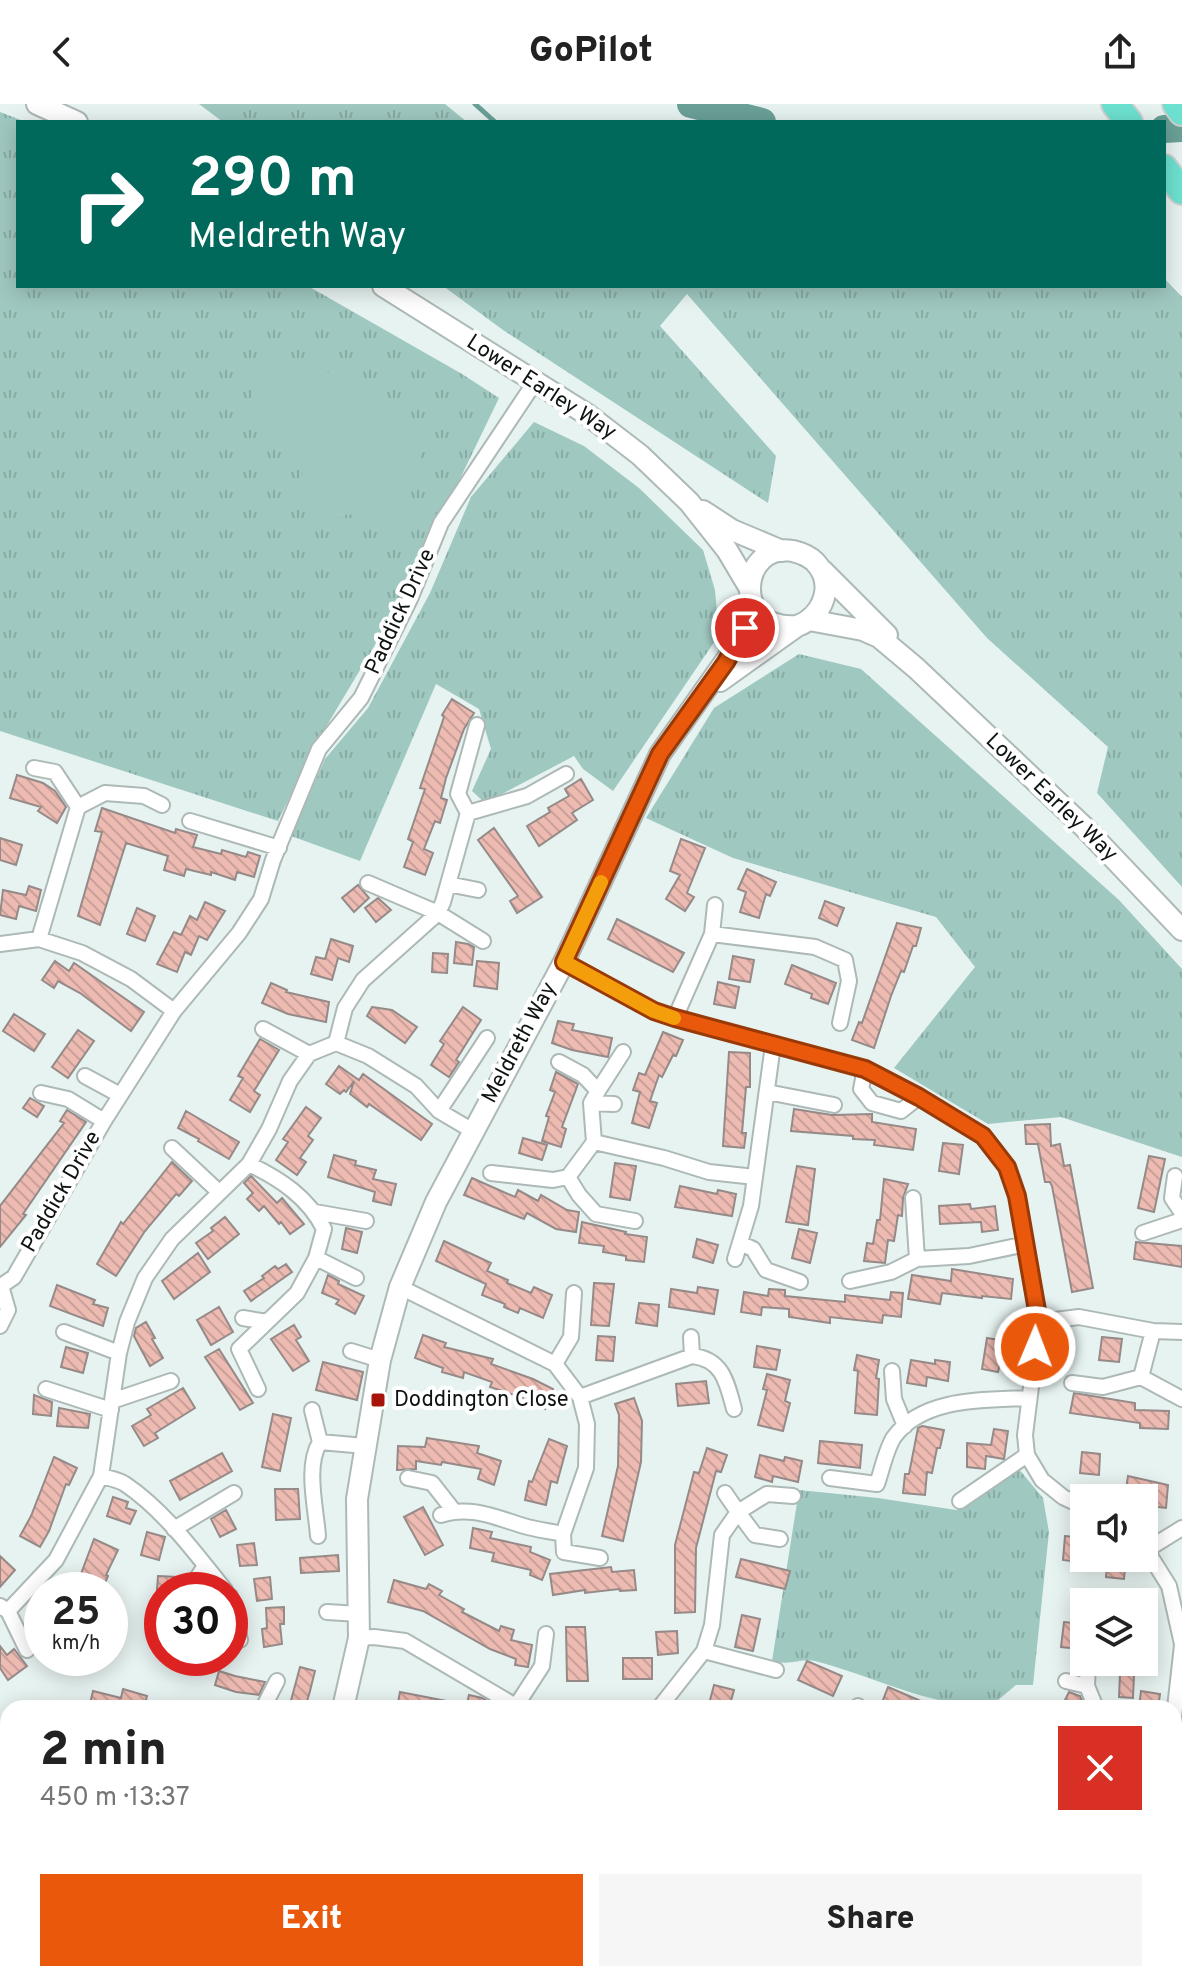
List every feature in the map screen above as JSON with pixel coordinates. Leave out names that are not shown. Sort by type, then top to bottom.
[{"type":"highway","points":[[1115,104],[1127,120]]},
{"type":"highway","points":[[1176,104],[1182,112]]},
{"type":"highway","points":[[1166,171],[1182,191]]},
{"type":"main road","points":[[37,104],[73,120]]},
{"type":"main road","name":"Lower Earley Way","points":[[386,288],[588,415],[640,455],[689,502],[727,550],[750,594]]},
{"type":"main road","name":"Lower Earley Way","points":[[689,502],[732,530],[782,551]]},
{"type":"main road","points":[[782,551],[809,557],[818,566],[826,588],[823,603],[803,623],[784,627],[772,624],[758,613],[750,594],[755,568],[764,558],[782,551]]},
{"type":"main road","name":"Lower Earley Way","points":[[818,566],[883,630],[916,668]]},
{"type":"main road","name":"Meldreth Way","points":[[345,1700],[359,1638],[357,1499],[380,1360],[400,1287],[436,1202],[564,962],[660,754],[739,642],[750,594]]},
{"type":"main road","name":"Lower Earley Way","points":[[803,623],[863,630],[879,637],[916,668],[1084,827],[1182,930]]},
{"type":"main road","name":"Meldreth Way","points":[[704,693],[803,623]]},
{"type":"street","name":"Paddick Drive","points":[[0,1326],[8,1310],[0,1285],[14,1277],[104,1121],[174,1011],[239,933],[261,899],[319,749],[361,698],[410,599],[441,523],[535,382]]},
{"type":"street","points":[[336,1043],[345,1008],[363,980],[438,913],[468,813],[458,794],[477,725]]},
{"type":"street","points":[[34,768],[55,772],[78,807]]},
{"type":"street","points":[[468,813],[527,796],[566,774]]},
{"type":"street","points":[[39,939],[78,807],[105,793],[144,796],[162,805]]},
{"type":"street","points":[[190,821],[279,848]]},
{"type":"street","points":[[368,883],[438,913],[483,941]]},
{"type":"street","points":[[448,884],[478,890]]},
{"type":"street","points":[[675,1018],[712,934],[715,905]]},
{"type":"street","points":[[712,934],[849,954],[849,981],[840,1023]]},
{"type":"street","points":[[0,944],[39,939],[82,953],[131,979],[174,1011]]},
{"type":"street","points":[[564,962],[654,1011],[865,1069],[983,1136],[1007,1167],[1017,1196],[1039,1322],[1025,1435],[1027,1455],[1042,1480],[1070,1500]]},
{"type":"street","points":[[263,1029],[309,1054]]},
{"type":"street","points":[[439,1111],[487,1038]]},
{"type":"street","points":[[24,1645],[4,1609],[56,1560],[101,1476],[119,1353],[127,1322],[145,1278],[172,1239],[249,1164],[269,1129],[290,1081],[309,1054],[336,1043],[368,1056],[416,1086],[439,1111],[473,1131]]},
{"type":"street","points":[[735,1259],[742,1244],[755,1177],[773,1045]]},
{"type":"street","points":[[594,1097],[623,1052]]},
{"type":"street","points":[[491,1173],[553,1180],[568,1177],[594,1142],[594,1097],[583,1075],[559,1062]]},
{"type":"street","points":[[865,1069],[861,1089],[872,1103],[901,1111],[919,1097]]},
{"type":"street","points":[[85,1076],[120,1095]]},
{"type":"street","points":[[767,1092],[834,1105]]},
{"type":"street","points":[[41,1093],[68,1099],[104,1121]]},
{"type":"street","points":[[594,1097],[614,1104]]},
{"type":"street","points":[[594,1142],[709,1172],[755,1177]]},
{"type":"street","points":[[172,1148],[219,1192]]},
{"type":"street","points":[[249,1164],[283,1183],[315,1212],[324,1229],[316,1258],[297,1293],[239,1349],[258,1389]]},
{"type":"street","points":[[1175,1176],[1172,1198],[1182,1213]]},
{"type":"street","points":[[568,1177],[596,1214],[635,1221]]},
{"type":"street","points":[[913,1198],[917,1259]]},
{"type":"street","points":[[315,1212],[366,1221]]},
{"type":"street","points":[[1143,1233],[1182,1220]]},
{"type":"street","points":[[742,1244],[753,1249],[766,1270],[800,1282]]},
{"type":"street","points":[[850,1281],[891,1272],[917,1259],[969,1256],[1026,1244]]},
{"type":"street","points":[[316,1258],[356,1278]]},
{"type":"street","points":[[400,1287],[555,1364],[580,1397],[587,1424],[586,1468],[563,1534],[564,1552],[600,1558]]},
{"type":"street","points":[[555,1364],[571,1337],[574,1293]]},
{"type":"street","points":[[1039,1322],[1079,1317],[1153,1331],[1182,1332]]},
{"type":"street","points":[[243,1318],[267,1322]]},
{"type":"street","points":[[1141,1377],[1153,1331]]},
{"type":"street","points":[[64,1332],[119,1353]]},
{"type":"street","points":[[691,1337],[692,1356]]},
{"type":"street","points":[[351,1351],[380,1360]]},
{"type":"street","points":[[580,1397],[692,1356],[716,1363],[726,1378],[734,1409]]},
{"type":"street","points":[[892,1371],[894,1399],[905,1426]]},
{"type":"street","points":[[1072,1383],[1103,1387],[1141,1377],[1182,1399]]},
{"type":"street","points":[[46,1389],[112,1406],[171,1381]]},
{"type":"street","points":[[830,1478],[877,1484],[886,1436],[918,1415],[977,1400],[1029,1398]]},
{"type":"street","points":[[312,1410],[320,1442],[315,1450],[313,1471],[318,1536]]},
{"type":"street","points":[[320,1442],[365,1446]]},
{"type":"street","points":[[960,1501],[1027,1455]]},
{"type":"street","points":[[101,1476],[123,1482],[174,1529],[210,1572]]},
{"type":"street","points":[[408,1478],[432,1483],[448,1513],[487,1514],[528,1528],[563,1534]]},
{"type":"street","points":[[174,1529],[234,1493]]},
{"type":"street","points":[[725,1493],[755,1535],[780,1539]]},
{"type":"street","points":[[665,1700],[704,1651],[712,1625],[722,1535],[738,1512],[767,1494],[793,1496]]},
{"type":"street","points":[[1158,1541],[1182,1528]]},
{"type":"street","points":[[201,1572],[205,1566]]},
{"type":"street","points":[[1158,1568],[1169,1586],[1182,1645],[1181,1681]]},
{"type":"street","points":[[327,1612],[359,1614]]},
{"type":"street","points":[[521,1700],[542,1666],[546,1634]]},
{"type":"street","points":[[359,1638],[405,1641],[505,1700]]},
{"type":"street","points":[[704,1651],[776,1670]]},
{"type":"street","points":[[1087,1676],[1087,1686],[1093,1700]]},
{"type":"street","points":[[267,1700],[277,1681]]},
{"type":"street","points":[[1066,1681],[1087,1686]]},
{"type":"green space","points":[[199,104],[445,104],[465,120],[220,120]]},
{"type":"green space","points":[[0,112],[21,120],[16,120],[16,288],[312,288],[499,398],[400,603],[314,747],[278,821],[0,731]]},
{"type":"green space","points":[[1166,280],[1182,297],[1182,887],[1097,793],[1108,747],[987,638],[687,294],[660,326],[776,456],[768,503],[503,330],[446,288],[1166,288]]},
{"type":"green space","points":[[285,360],[314,363],[380,409],[422,445],[420,465],[399,507],[408,519],[396,537],[389,538],[348,513],[342,518],[297,485],[306,467],[244,423],[243,411],[264,374]]},
{"type":"green space","points":[[534,422],[584,446],[639,488],[703,550],[715,590],[719,635],[613,791],[583,769],[574,756],[485,803],[472,791],[491,749],[479,709],[436,684],[360,861],[291,836],[325,759],[368,708],[430,593],[471,497]]},
{"type":"green space","points":[[799,654],[861,669],[1119,900],[1182,969],[1182,1157],[1061,1117],[988,1124],[894,1068],[975,967],[936,917],[733,858],[646,818],[714,708]]},
{"type":"green space","points":[[1018,1468],[1043,1498],[1049,1532],[1033,1685],[1016,1685],[998,1700],[939,1700],[815,1661],[772,1661],[799,1490],[956,1510]]},
{"type":"building","points":[[452,699],[474,713],[464,729],[446,778],[441,798],[447,800],[440,823],[435,821],[424,849],[433,853],[425,875],[404,867],[413,842],[408,839],[425,789],[420,788],[444,717],[442,715]]},
{"type":"building","points":[[17,775],[43,783],[55,791],[66,807],[57,823],[38,811],[41,807],[10,798]]},
{"type":"building","points":[[581,779],[593,800],[572,813],[577,820],[539,846],[527,826],[550,812],[548,808],[569,796],[565,789]]},
{"type":"building","points":[[102,808],[175,833],[176,829],[197,835],[193,847],[221,854],[222,850],[246,857],[248,852],[260,856],[254,877],[237,872],[235,880],[211,872],[211,875],[186,869],[184,876],[164,870],[168,856],[126,843],[100,925],[78,916],[102,832],[95,831]]},
{"type":"building","points":[[494,828],[542,897],[517,913],[510,901],[518,896],[478,840]]},
{"type":"building","points":[[0,838],[22,845],[16,865],[0,860]]},
{"type":"building","points":[[681,839],[705,848],[687,893],[694,897],[685,911],[666,899],[680,875],[670,871]]},
{"type":"building","points":[[747,869],[776,882],[770,896],[766,894],[759,918],[740,912],[746,892],[738,889]]},
{"type":"building","points":[[358,885],[369,898],[354,912],[342,898]]},
{"type":"building","points":[[29,886],[41,890],[36,911],[19,906],[16,919],[0,915],[3,890],[26,895]]},
{"type":"building","points":[[378,898],[391,910],[376,922],[365,908]]},
{"type":"building","points":[[825,901],[844,908],[837,926],[819,918]]},
{"type":"building","points":[[205,902],[225,911],[207,940],[199,936],[191,955],[185,952],[177,972],[157,964],[174,932],[181,935],[190,916],[197,920]]},
{"type":"building","points":[[137,908],[155,916],[145,941],[127,934]]},
{"type":"building","points":[[617,919],[684,953],[673,972],[608,939]]},
{"type":"building","points":[[897,923],[921,928],[916,946],[913,946],[891,996],[874,1048],[852,1040],[859,1022],[862,1023]]},
{"type":"building","points":[[331,939],[353,946],[349,962],[338,958],[332,980],[311,974],[316,957],[325,959]]},
{"type":"building","points":[[456,942],[474,947],[472,965],[454,963]]},
{"type":"building","points":[[433,953],[448,954],[447,973],[432,972]]},
{"type":"building","points":[[733,956],[754,960],[750,982],[729,979]]},
{"type":"building","points":[[55,961],[69,971],[74,963],[144,1012],[131,1031],[80,993],[58,981],[54,988],[42,980]]},
{"type":"building","points":[[477,961],[499,963],[497,989],[474,986]]},
{"type":"building","points":[[792,965],[836,983],[828,1004],[785,984]]},
{"type":"building","points":[[718,982],[739,987],[735,1008],[714,1004]]},
{"type":"building","points":[[271,983],[286,992],[329,1002],[326,1022],[288,1014],[262,1003]]},
{"type":"building","points":[[372,1007],[392,1010],[417,1027],[405,1043],[367,1016]]},
{"type":"building","points":[[463,1007],[481,1020],[449,1077],[431,1065],[444,1044],[440,1041]]},
{"type":"building","points":[[14,1014],[45,1034],[34,1051],[3,1031]]},
{"type":"building","points":[[558,1021],[574,1024],[572,1030],[612,1038],[608,1057],[552,1043]]},
{"type":"building","points":[[78,1030],[94,1041],[68,1078],[52,1067]]},
{"type":"building","points":[[663,1032],[683,1040],[662,1077],[659,1075],[650,1101],[657,1103],[649,1128],[632,1123],[640,1092],[633,1090],[639,1073],[645,1075]]},
{"type":"building","points":[[260,1039],[279,1050],[254,1091],[260,1095],[250,1112],[230,1100],[243,1078],[238,1076]]},
{"type":"building","points":[[729,1052],[750,1053],[750,1087],[746,1087],[742,1133],[746,1133],[744,1148],[723,1146]]},
{"type":"building","points":[[339,1066],[359,1080],[363,1074],[432,1124],[421,1140],[350,1094],[354,1081],[346,1092],[344,1090],[340,1094],[326,1084]]},
{"type":"building","points":[[556,1072],[578,1084],[562,1127],[566,1129],[561,1147],[542,1141],[549,1117],[546,1116],[555,1092],[550,1090]]},
{"type":"building","points":[[30,1098],[44,1106],[37,1117],[23,1108]]},
{"type":"building","points":[[306,1107],[321,1118],[308,1136],[313,1140],[300,1158],[306,1162],[297,1175],[276,1160],[288,1142],[283,1139]]},
{"type":"building","points":[[794,1109],[832,1115],[872,1114],[872,1122],[916,1129],[913,1150],[874,1145],[875,1140],[853,1139],[853,1136],[791,1131]]},
{"type":"building","points":[[67,1110],[86,1122],[23,1214],[26,1215],[0,1247],[0,1206],[64,1123],[60,1121]]},
{"type":"building","points":[[186,1111],[239,1142],[229,1159],[178,1128]]},
{"type":"building","points":[[1050,1124],[1051,1146],[1060,1144],[1064,1166],[1070,1165],[1093,1288],[1072,1292],[1052,1186],[1050,1182],[1045,1182],[1038,1144],[1026,1144],[1025,1125]]},
{"type":"building","points":[[523,1138],[547,1145],[542,1160],[519,1153]]},
{"type":"building","points":[[943,1143],[963,1145],[959,1174],[939,1171]]},
{"type":"building","points":[[334,1155],[376,1170],[373,1179],[396,1184],[391,1205],[373,1201],[375,1192],[328,1177]]},
{"type":"building","points":[[1149,1156],[1165,1159],[1154,1212],[1138,1208]]},
{"type":"building","points":[[172,1162],[192,1181],[179,1196],[176,1194],[145,1231],[116,1276],[97,1264],[121,1222],[123,1224]]},
{"type":"building","points":[[615,1163],[636,1166],[630,1200],[610,1197]]},
{"type":"building","points":[[797,1166],[815,1169],[808,1225],[786,1222]]},
{"type":"building","points":[[251,1176],[277,1203],[282,1198],[304,1224],[290,1234],[264,1206],[259,1211],[247,1199],[253,1193],[244,1183]]},
{"type":"building","points":[[472,1178],[515,1197],[518,1190],[538,1201],[541,1195],[567,1210],[579,1212],[576,1232],[556,1229],[527,1213],[524,1219],[464,1195]]},
{"type":"building","points":[[884,1179],[908,1184],[902,1216],[898,1215],[894,1241],[888,1240],[885,1263],[864,1261],[867,1243],[873,1244],[877,1220],[880,1220]]},
{"type":"building","points":[[680,1186],[717,1194],[718,1190],[736,1194],[732,1216],[675,1207]]},
{"type":"building","points":[[970,1204],[971,1209],[995,1206],[998,1230],[982,1232],[981,1222],[940,1224],[939,1206]]},
{"type":"building","points":[[225,1217],[239,1234],[208,1259],[196,1243],[213,1231],[211,1228]]},
{"type":"building","points":[[582,1222],[647,1237],[644,1262],[603,1252],[604,1246],[579,1243]]},
{"type":"building","points":[[346,1228],[362,1232],[357,1253],[342,1249]]},
{"type":"building","points":[[799,1229],[817,1233],[810,1263],[792,1258]]},
{"type":"building","points":[[697,1239],[718,1245],[713,1263],[693,1257]]},
{"type":"building","points":[[444,1241],[491,1263],[487,1271],[508,1280],[507,1283],[531,1293],[534,1287],[552,1295],[543,1318],[520,1308],[518,1313],[504,1307],[505,1304],[482,1295],[486,1284],[436,1261]]},
{"type":"building","points":[[1136,1242],[1182,1246],[1182,1267],[1134,1259]]},
{"type":"building","points":[[198,1253],[210,1272],[174,1299],[162,1281]]},
{"type":"building","points":[[286,1264],[292,1272],[251,1301],[244,1291],[264,1278],[262,1276],[275,1266],[278,1269]]},
{"type":"building","points":[[952,1269],[1013,1279],[1011,1299],[942,1293],[940,1304],[908,1299],[912,1275],[951,1281]]},
{"type":"building","points":[[328,1275],[339,1281],[338,1284],[364,1296],[355,1314],[336,1304],[339,1300],[322,1293]]},
{"type":"building","points":[[594,1283],[614,1284],[609,1326],[591,1325]]},
{"type":"building","points":[[57,1285],[95,1300],[93,1304],[108,1308],[103,1326],[50,1306]]},
{"type":"building","points":[[698,1287],[718,1290],[714,1314],[669,1307],[671,1289],[697,1293]]},
{"type":"building","points":[[769,1289],[785,1290],[785,1296],[845,1302],[845,1295],[890,1300],[891,1292],[903,1293],[901,1317],[883,1315],[882,1323],[830,1317],[830,1323],[789,1317],[789,1309],[762,1307],[761,1315],[741,1312],[744,1292],[768,1296]]},
{"type":"building","points":[[639,1303],[659,1305],[657,1326],[636,1323]]},
{"type":"building","points":[[219,1307],[233,1332],[211,1345],[197,1320]]},
{"type":"building","points":[[146,1322],[163,1358],[150,1366],[134,1336],[136,1328]]},
{"type":"building","points":[[294,1325],[301,1337],[296,1340],[309,1361],[293,1371],[271,1339]]},
{"type":"building","points":[[423,1335],[446,1343],[444,1347],[493,1359],[491,1364],[553,1389],[545,1409],[532,1401],[490,1387],[492,1382],[464,1372],[463,1378],[442,1372],[443,1368],[415,1358]]},
{"type":"building","points":[[598,1336],[615,1337],[613,1361],[596,1360]]},
{"type":"building","points":[[1102,1337],[1122,1339],[1119,1362],[1099,1360]]},
{"type":"building","points":[[987,1338],[1006,1341],[998,1372],[982,1369]]},
{"type":"building","points":[[757,1346],[780,1350],[776,1370],[754,1367]]},
{"type":"building","points":[[66,1347],[88,1353],[83,1373],[61,1367]]},
{"type":"building","points":[[219,1349],[253,1403],[240,1410],[205,1357]]},
{"type":"building","points":[[857,1355],[879,1360],[877,1415],[855,1413],[858,1371],[854,1370]]},
{"type":"building","points":[[911,1360],[935,1364],[935,1360],[950,1362],[948,1381],[927,1377],[926,1386],[907,1383]]},
{"type":"building","points":[[323,1362],[363,1372],[357,1400],[316,1390]]},
{"type":"building","points":[[767,1374],[790,1380],[785,1401],[790,1403],[783,1431],[758,1425],[767,1390],[763,1389]]},
{"type":"building","points":[[706,1381],[709,1403],[678,1406],[676,1384]]},
{"type":"building","points":[[183,1388],[195,1408],[155,1433],[158,1438],[144,1446],[132,1426],[151,1415],[147,1409]]},
{"type":"building","points":[[1074,1393],[1135,1403],[1135,1410],[1169,1411],[1168,1429],[1140,1428],[1140,1423],[1070,1413]]},
{"type":"building","points":[[34,1395],[52,1402],[51,1416],[33,1414]]},
{"type":"building","points":[[634,1398],[642,1421],[641,1462],[623,1541],[602,1536],[618,1466],[619,1415],[615,1404]]},
{"type":"building","points":[[59,1408],[90,1414],[88,1428],[57,1426]]},
{"type":"building","points":[[273,1414],[291,1418],[280,1471],[262,1467]]},
{"type":"building","points":[[918,1428],[944,1430],[940,1448],[937,1448],[932,1473],[927,1472],[925,1495],[903,1493]]},
{"type":"building","points":[[994,1429],[1008,1431],[1004,1459],[986,1456],[985,1469],[967,1467],[967,1443],[991,1445]]},
{"type":"building","points":[[427,1438],[479,1446],[477,1453],[501,1461],[494,1485],[478,1479],[481,1469],[442,1462],[441,1465],[416,1461],[416,1469],[397,1470],[398,1446],[425,1447]]},
{"type":"building","points":[[549,1439],[567,1446],[557,1483],[551,1481],[546,1505],[525,1500],[529,1481],[532,1482]]},
{"type":"building","points":[[820,1441],[862,1445],[860,1468],[818,1463]]},
{"type":"building","points":[[707,1448],[727,1455],[721,1472],[716,1471],[696,1548],[695,1612],[675,1613],[675,1545],[694,1472],[699,1473]]},
{"type":"building","points":[[1082,1452],[1100,1454],[1099,1475],[1080,1473]]},
{"type":"building","points":[[222,1453],[232,1471],[180,1500],[170,1481]]},
{"type":"building","points":[[760,1455],[784,1461],[785,1457],[802,1461],[798,1482],[773,1476],[772,1482],[755,1477]]},
{"type":"building","points":[[54,1457],[77,1468],[69,1485],[66,1484],[40,1547],[20,1536]]},
{"type":"building","points":[[1128,1476],[1168,1485],[1166,1508],[1158,1507],[1158,1484],[1127,1484]]},
{"type":"building","points":[[275,1489],[298,1489],[300,1519],[276,1520]]},
{"type":"building","points":[[113,1497],[128,1502],[126,1508],[136,1511],[130,1524],[107,1516]]},
{"type":"building","points":[[423,1507],[443,1545],[425,1555],[404,1517]]},
{"type":"building","points":[[226,1510],[236,1529],[220,1537],[211,1519]]},
{"type":"building","points":[[473,1528],[492,1532],[490,1538],[531,1547],[530,1552],[550,1560],[542,1580],[530,1575],[531,1570],[492,1561],[494,1553],[470,1548]]},
{"type":"building","points":[[147,1532],[165,1537],[159,1560],[141,1555]]},
{"type":"building","points":[[1065,1536],[1070,1537],[1070,1561],[1063,1560]]},
{"type":"building","points":[[94,1539],[118,1550],[107,1572],[82,1572]]},
{"type":"building","points":[[254,1543],[257,1565],[240,1566],[237,1545]]},
{"type":"building","points":[[338,1555],[339,1571],[301,1573],[300,1558]]},
{"type":"building","points":[[0,1556],[15,1570],[0,1587]]},
{"type":"building","points":[[741,1559],[790,1571],[785,1589],[736,1577]]},
{"type":"building","points":[[611,1567],[612,1572],[634,1570],[636,1590],[585,1593],[585,1590],[553,1595],[550,1574]]},
{"type":"building","points":[[1107,1572],[1125,1572],[1124,1579],[1106,1577]]},
{"type":"building","points":[[270,1577],[272,1599],[257,1601],[254,1579]]},
{"type":"building","points":[[394,1580],[426,1589],[429,1584],[442,1591],[439,1595],[464,1609],[462,1612],[499,1631],[501,1626],[514,1630],[511,1640],[532,1645],[528,1667],[515,1665],[516,1659],[490,1649],[423,1611],[388,1602]]},
{"type":"building","points":[[284,1607],[284,1624],[280,1624],[282,1644],[264,1647],[262,1629],[267,1628],[266,1608]]},
{"type":"building","points":[[742,1615],[760,1619],[753,1651],[735,1647]]},
{"type":"building","points":[[1064,1622],[1070,1623],[1070,1648],[1061,1647]]},
{"type":"building","points":[[566,1627],[585,1627],[588,1681],[567,1681]]},
{"type":"building","points":[[677,1631],[678,1653],[658,1655],[656,1632]]},
{"type":"building","points":[[0,1646],[7,1655],[14,1649],[24,1662],[24,1668],[8,1680],[0,1668]]},
{"type":"building","points":[[623,1658],[652,1658],[652,1679],[623,1679]]},
{"type":"building","points":[[807,1661],[842,1676],[833,1696],[798,1680]]},
{"type":"building","points":[[300,1667],[315,1671],[307,1700],[291,1700]]},
{"type":"building","points":[[218,1676],[265,1682],[259,1695],[215,1685]]},
{"type":"building","points":[[1120,1676],[1134,1676],[1133,1698],[1119,1697]]},
{"type":"building","points":[[714,1685],[734,1690],[731,1700],[710,1700]]},
{"type":"building","points":[[888,1687],[918,1700],[883,1700]]},
{"type":"building","points":[[123,1689],[147,1696],[146,1700],[91,1700],[93,1691],[121,1698]]},
{"type":"building","points":[[1141,1691],[1160,1694],[1159,1700],[1140,1700]]},
{"type":"building","points":[[400,1692],[442,1700],[398,1700]]},
{"type":"building","points":[[1069,1692],[1080,1696],[1082,1700],[1065,1700]]},
{"type":"building","points":[[469,1695],[485,1700],[468,1700]]},
{"type":"waterway","points":[[475,104],[493,120]]},
{"type":"waterway","points":[[691,104],[754,120]]},
{"type":"waterway","points":[[1166,129],[1182,128]]},
{"type":"slow traffic","points":[[601,882],[564,962],[654,1011],[674,1018]]},
{"type":"place","name":"Doddington Close","points":[[378,1400]]},
{"type":"route","points":[[745,628],[726,662],[660,754],[564,962],[654,1011],[865,1069],[983,1136],[1007,1167],[1017,1196],[1039,1322],[1035,1347]]}]
